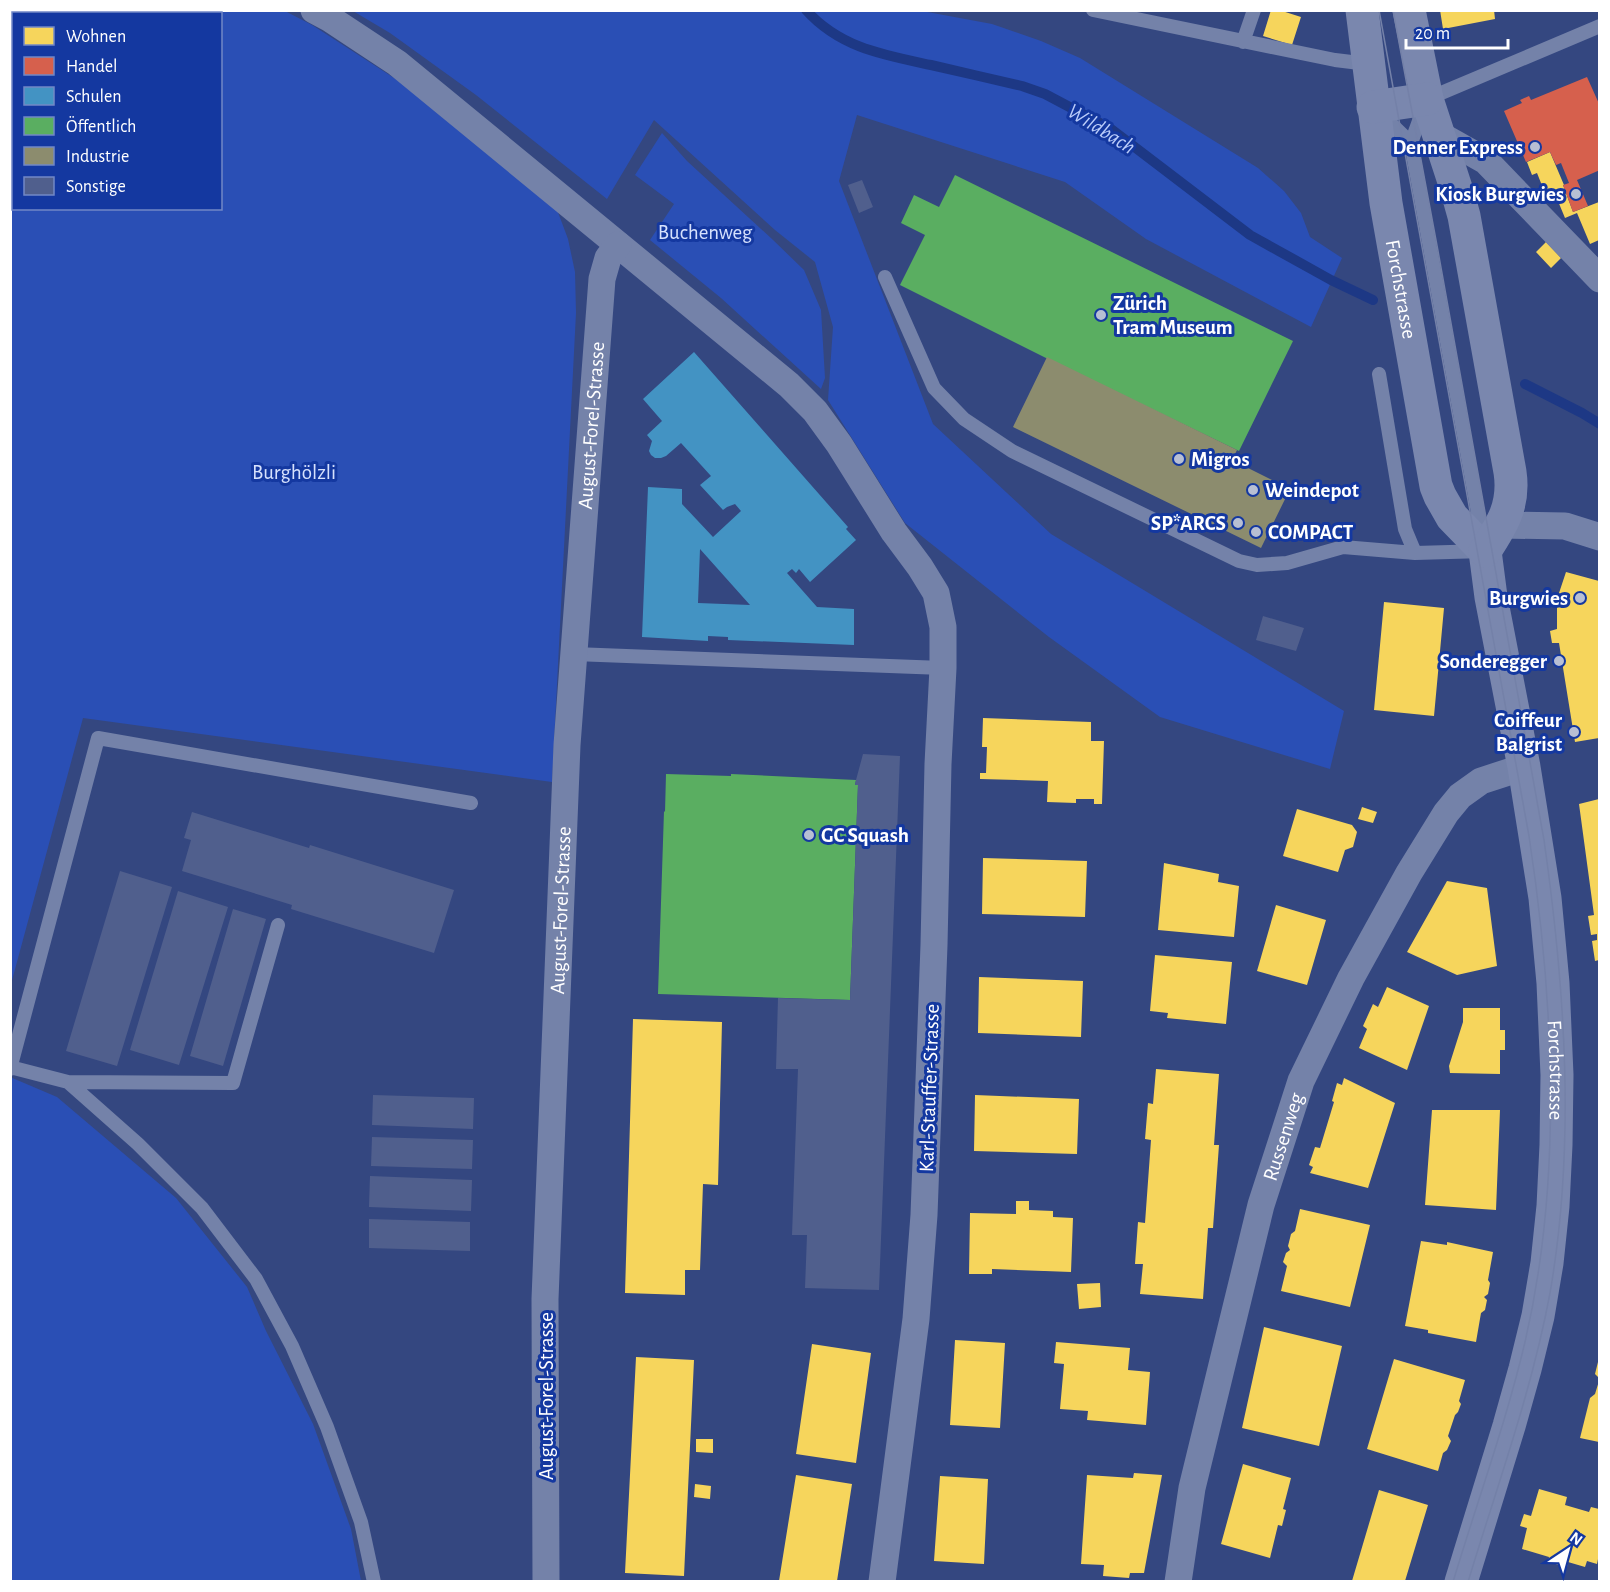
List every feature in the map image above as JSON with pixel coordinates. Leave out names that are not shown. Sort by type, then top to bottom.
[{"type":"main road","name":"Forchstrasse","points":[[1408,10],[1427,99],[1424,139],[1457,191],[1464,216],[1512,481],[1511,500],[1493,538],[1491,597],[1524,767],[1545,898],[1553,983],[1557,1074],[1553,1206],[1547,1263],[1532,1342],[1509,1426],[1461,1581]]},
{"type":"main road","name":"Forchstrasse","points":[[1361,11],[1386,202],[1436,486],[1452,517],[1493,538]]},
{"type":"main road","points":[[1373,107],[1427,99]]},
{"type":"street","points":[[314,10],[397,63],[618,245]]},
{"type":"street","points":[[1424,139],[1486,161],[1599,279]]},
{"type":"street","name":"Karl-Stauffer-Strasse","points":[[618,245],[780,378],[815,411],[936,593],[943,627],[924,1215],[916,1319],[882,1581]]},
{"type":"street","name":"August-Forel-Strasse","points":[[546,1581],[545,1299],[567,756],[602,279],[608,258],[618,245]]},
{"type":"street","points":[[1493,538],[1565,526],[1599,537]]},
{"type":"street","name":"Russenweg","points":[[1178,1581],[1192,1488],[1258,1217],[1280,1143],[1302,1081],[1351,978],[1409,873],[1446,813],[1460,796],[1481,781],[1524,767]]},
{"type":"lane","points":[[1092,10],[1243,42],[1368,64]]},
{"type":"lane","points":[[1243,42],[1254,10]]},
{"type":"lane","points":[[1427,99],[1599,26]]},
{"type":"lane","points":[[1373,107],[1424,139]]},
{"type":"lane","points":[[885,277],[934,388],[964,419],[1012,451],[1239,561],[1257,566],[1287,563],[1343,547],[1415,553],[1493,538]]},
{"type":"lane","points":[[1379,374],[1405,529],[1415,553]]},
{"type":"lane","points":[[574,654],[943,668]]},
{"type":"lane","points":[[278,925],[233,1083],[68,1082],[11,1068],[99,738],[471,803]]},
{"type":"lane","points":[[68,1082],[138,1144],[202,1208],[256,1279],[292,1346],[327,1427],[360,1522],[374,1581]]},
{"type":"green space","name":"Burghölzli","points":[[11,11],[285,11],[312,25],[408,87],[556,207],[568,239],[575,272],[576,313],[552,782],[83,718],[11,984]]},
{"type":"green space","points":[[353,11],[922,11],[992,24],[1041,41],[1080,58],[1258,168],[1284,191],[1301,213],[1310,237],[1342,258],[1311,327],[1146,239],[1065,182],[857,115],[839,181],[933,424],[1051,534],[1344,711],[1330,769],[1160,717],[1049,637],[905,523],[828,400],[833,327],[815,262],[775,230],[654,120],[607,199],[476,95],[390,33]]},
{"type":"green space","name":"Buchenweg","points":[[662,133],[687,161],[804,270],[821,310],[825,378],[821,389],[721,298],[650,240],[674,204],[635,175]]},
{"type":"green space","points":[[10,1077],[57,1097],[176,1198],[247,1287],[266,1331],[313,1424],[351,1529],[361,1581],[11,1581]]},
{"type":"building: Wohnen","points":[[1271,10],[1279,10],[1301,17],[1292,45],[1263,36]]},
{"type":"building: Wohnen","points":[[1440,10],[1494,10],[1495,19],[1443,29]]},
{"type":"building: Wohnen","points":[[1550,152],[1573,212],[1599,202],[1599,240],[1590,244],[1577,213],[1565,218],[1553,189],[1545,193],[1537,173],[1532,175],[1527,162]]},
{"type":"building: Wohnen","points":[[1546,242],[1561,258],[1551,268],[1536,252]]},
{"type":"building: Wohnen","points":[[1566,572],[1599,581],[1599,738],[1575,742],[1559,643],[1552,643],[1550,631],[1557,629],[1557,599]]},
{"type":"building: Wohnen","points":[[1384,602],[1444,608],[1434,716],[1374,710]]},
{"type":"building: Wohnen","points":[[983,718],[1091,722],[1091,741],[1104,741],[1102,804],[1094,804],[1094,799],[1076,799],[1076,803],[1047,802],[1048,781],[980,779],[980,773],[986,773],[987,747],[982,747]]},
{"type":"building: Wohnen","points":[[1599,799],[1599,960],[1595,961],[1592,941],[1597,940],[1597,934],[1591,935],[1588,916],[1594,915],[1579,804]]},
{"type":"building: Wohnen","points":[[1362,807],[1377,812],[1373,823],[1358,819]]},
{"type":"building: Wohnen","points":[[1297,809],[1352,825],[1357,832],[1353,847],[1345,850],[1338,872],[1283,856]]},
{"type":"building: Wohnen","points":[[983,858],[1087,861],[1085,917],[982,914]]},
{"type":"building: Wohnen","points":[[1164,863],[1219,874],[1218,882],[1239,886],[1234,937],[1158,930]]},
{"type":"building: Wohnen","points":[[1447,881],[1487,888],[1497,966],[1457,975],[1407,952]]},
{"type":"building: Wohnen","points":[[1276,905],[1326,920],[1307,985],[1257,971]]},
{"type":"building: Wohnen","points":[[1155,955],[1232,962],[1226,1024],[1167,1018],[1168,1013],[1150,1011]]},
{"type":"building: Wohnen","points":[[979,977],[1083,981],[1081,1037],[978,1033]]},
{"type":"building: Wohnen","points":[[1387,987],[1429,1006],[1407,1070],[1359,1048],[1367,1029],[1363,1026],[1373,1004],[1378,1007]]},
{"type":"building: Wohnen","points":[[1463,1008],[1500,1008],[1500,1030],[1505,1030],[1505,1050],[1500,1050],[1500,1074],[1450,1073],[1449,1066],[1463,1022]]},
{"type":"building: Wohnen","points":[[633,1019],[722,1022],[718,1185],[703,1184],[700,1270],[685,1270],[685,1295],[625,1293]]},
{"type":"building: Wohnen","points":[[1156,1069],[1219,1074],[1214,1145],[1219,1145],[1213,1228],[1208,1228],[1203,1299],[1140,1294],[1143,1264],[1135,1264],[1138,1222],[1145,1223],[1151,1140],[1145,1139],[1148,1103],[1153,1104]]},
{"type":"building: Wohnen","points":[[1344,1078],[1395,1103],[1368,1188],[1310,1173],[1313,1167],[1309,1165],[1315,1147],[1320,1148],[1334,1102],[1332,1101],[1337,1083],[1342,1085]]},
{"type":"building: Wohnen","points":[[975,1095],[1079,1099],[1077,1154],[974,1151]]},
{"type":"building: Wohnen","points":[[1432,1110],[1500,1110],[1496,1210],[1425,1205]]},
{"type":"building: Wohnen","points":[[1016,1201],[1029,1201],[1029,1210],[1053,1211],[1053,1217],[1073,1218],[1071,1272],[992,1269],[992,1274],[969,1274],[970,1213],[1016,1214]]},
{"type":"building: Wohnen","points":[[1300,1209],[1370,1225],[1350,1307],[1281,1291],[1287,1266],[1283,1262],[1286,1253],[1290,1250],[1288,1246],[1291,1234],[1295,1231]]},
{"type":"building: Wohnen","points":[[1421,1241],[1447,1245],[1447,1242],[1493,1252],[1488,1294],[1484,1297],[1487,1300],[1485,1310],[1481,1313],[1476,1342],[1405,1326]]},
{"type":"building: Wohnen","points":[[1100,1283],[1101,1307],[1079,1309],[1077,1284]]},
{"type":"building: Wohnen","points":[[1264,1327],[1342,1346],[1319,1446],[1242,1428]]},
{"type":"building: Wohnen","points":[[955,1340],[1005,1343],[1000,1428],[950,1425]]},
{"type":"building: Wohnen","points":[[1056,1342],[1130,1348],[1128,1370],[1150,1372],[1146,1425],[1087,1420],[1088,1411],[1060,1409],[1064,1364],[1054,1363]]},
{"type":"building: Wohnen","points":[[812,1344],[871,1353],[856,1463],[796,1454]]},
{"type":"building: Wohnen","points":[[636,1357],[694,1360],[684,1576],[625,1573]]},
{"type":"building: Wohnen","points":[[1599,1358],[1599,1378],[1595,1374]]},
{"type":"building: Wohnen","points":[[1394,1359],[1465,1380],[1459,1401],[1461,1404],[1448,1436],[1451,1441],[1443,1453],[1438,1471],[1367,1449]]},
{"type":"building: Wohnen","points":[[1599,1381],[1599,1442],[1580,1438],[1590,1398],[1595,1394]]},
{"type":"building: Wohnen","points":[[696,1439],[713,1439],[713,1453],[696,1452]]},
{"type":"building: Wohnen","points":[[1243,1464],[1291,1478],[1283,1509],[1286,1510],[1282,1526],[1278,1525],[1270,1558],[1221,1544]]},
{"type":"building: Wohnen","points":[[1134,1473],[1162,1475],[1144,1573],[1130,1573],[1129,1578],[1103,1576],[1104,1565],[1081,1564],[1087,1475],[1133,1478]]},
{"type":"building: Wohnen","points":[[796,1475],[852,1484],[837,1581],[779,1581]]},
{"type":"building: Wohnen","points":[[940,1476],[988,1479],[984,1564],[934,1561]]},
{"type":"building: Wohnen","points":[[695,1484],[711,1486],[710,1499],[694,1497]]},
{"type":"building: Wohnen","points":[[1539,1489],[1567,1497],[1565,1505],[1589,1512],[1591,1507],[1599,1509],[1597,1564],[1587,1561],[1585,1567],[1568,1562],[1567,1567],[1548,1562],[1549,1557],[1522,1549],[1527,1528],[1520,1526],[1524,1514],[1531,1516]]},
{"type":"building: Wohnen","points":[[1379,1490],[1428,1505],[1405,1581],[1352,1581]]},
{"type":"building: Handel","points":[[1587,77],[1600,106],[1600,170],[1577,180],[1588,206],[1573,212],[1563,185],[1569,183],[1561,163],[1556,165],[1550,152],[1526,162],[1504,111],[1522,103],[1520,100],[1529,96],[1531,100]]},
{"type":"building: Schulen","points":[[694,352],[848,527],[846,529],[856,540],[810,582],[799,569],[796,573],[792,569],[787,573],[817,607],[854,609],[854,645],[728,640],[728,637],[708,636],[708,641],[642,637],[648,487],[682,489],[682,504],[713,537],[741,511],[735,504],[723,510],[700,485],[711,476],[681,443],[661,458],[651,455],[649,451],[652,441],[647,435],[662,421],[643,399]],"holes":[[[700,549],[750,605],[698,603]]]},
{"type":"building: Öffentlich","name":"Zürich Tram Museum","points":[[955,175],[1293,341],[1239,451],[900,285],[925,235],[901,223],[914,195],[939,207]]},
{"type":"building: Öffentlich","points":[[666,774],[731,776],[731,774],[856,780],[855,785],[858,785],[850,1000],[658,994]]},
{"type":"building: Industrie","points":[[1047,357],[1237,450],[1232,460],[1290,489],[1261,548],[1013,427]]},
{"type":"building: Sonstige","points":[[862,180],[873,207],[859,213],[848,185]]},
{"type":"building: Sonstige","points":[[1263,616],[1304,628],[1296,651],[1256,640]]},
{"type":"building: Sonstige","points":[[863,754],[900,756],[879,1290],[805,1288],[807,1235],[792,1235],[798,1069],[776,1069],[778,998],[850,1000],[858,785],[855,785]]},
{"type":"building: Sonstige","points":[[192,812],[309,848],[310,845],[454,890],[434,953],[291,909],[292,905],[182,871],[191,840],[184,838]]},
{"type":"building: Sonstige","points":[[120,871],[172,887],[117,1066],[66,1051]]},
{"type":"building: Sonstige","points":[[178,891],[228,907],[179,1065],[130,1050]]},
{"type":"building: Sonstige","points":[[233,909],[266,919],[223,1066],[190,1056]]},
{"type":"building: Sonstige","points":[[373,1095],[474,1098],[473,1129],[372,1125]]},
{"type":"building: Sonstige","points":[[372,1137],[473,1140],[472,1169],[371,1166]]},
{"type":"building: Sonstige","points":[[370,1176],[472,1180],[471,1211],[369,1207]]},
{"type":"building: Sonstige","points":[[369,1219],[470,1222],[470,1251],[369,1248]]},
{"type":"waterway","name":"Wildbach","points":[[806,10],[833,33],[864,48],[896,58],[1022,86],[1045,94],[1111,129],[1250,235],[1331,280],[1373,300]]},
{"type":"waterway","name":"Wildbach","points":[[1525,384],[1600,424]]},
{"type":"tram line","points":[[1379,10],[1529,836],[1538,898],[1549,1025],[1550,1154],[1537,1280],[1525,1342],[1509,1402],[1453,1582]]},
{"type":"tram line","points":[[1393,10],[1544,840],[1557,952],[1565,1066],[1563,1180],[1550,1293],[1524,1402],[1468,1582]]},
{"type":"place","name":"Denner Express","points":[[1535,147]]},
{"type":"place","name":"Kiosk Burgwies","points":[[1576,194]]},
{"type":"place","name":"Zürich Tram Museum","points":[[1101,315]]},
{"type":"place","name":"Migros","points":[[1179,459]]},
{"type":"place","name":"Weindepot","points":[[1253,490]]},
{"type":"place","name":"SP*ARCS","points":[[1238,523]]},
{"type":"place","name":"COMPACT","points":[[1256,532]]},
{"type":"place","name":"Burgwies","points":[[1580,598]]},
{"type":"place","name":"Sonderegger","points":[[1559,661]]},
{"type":"place","name":"Coiffeur Balgrist","points":[[1574,732]]},
{"type":"place","name":"GC Squash","points":[[809,835]]}]
